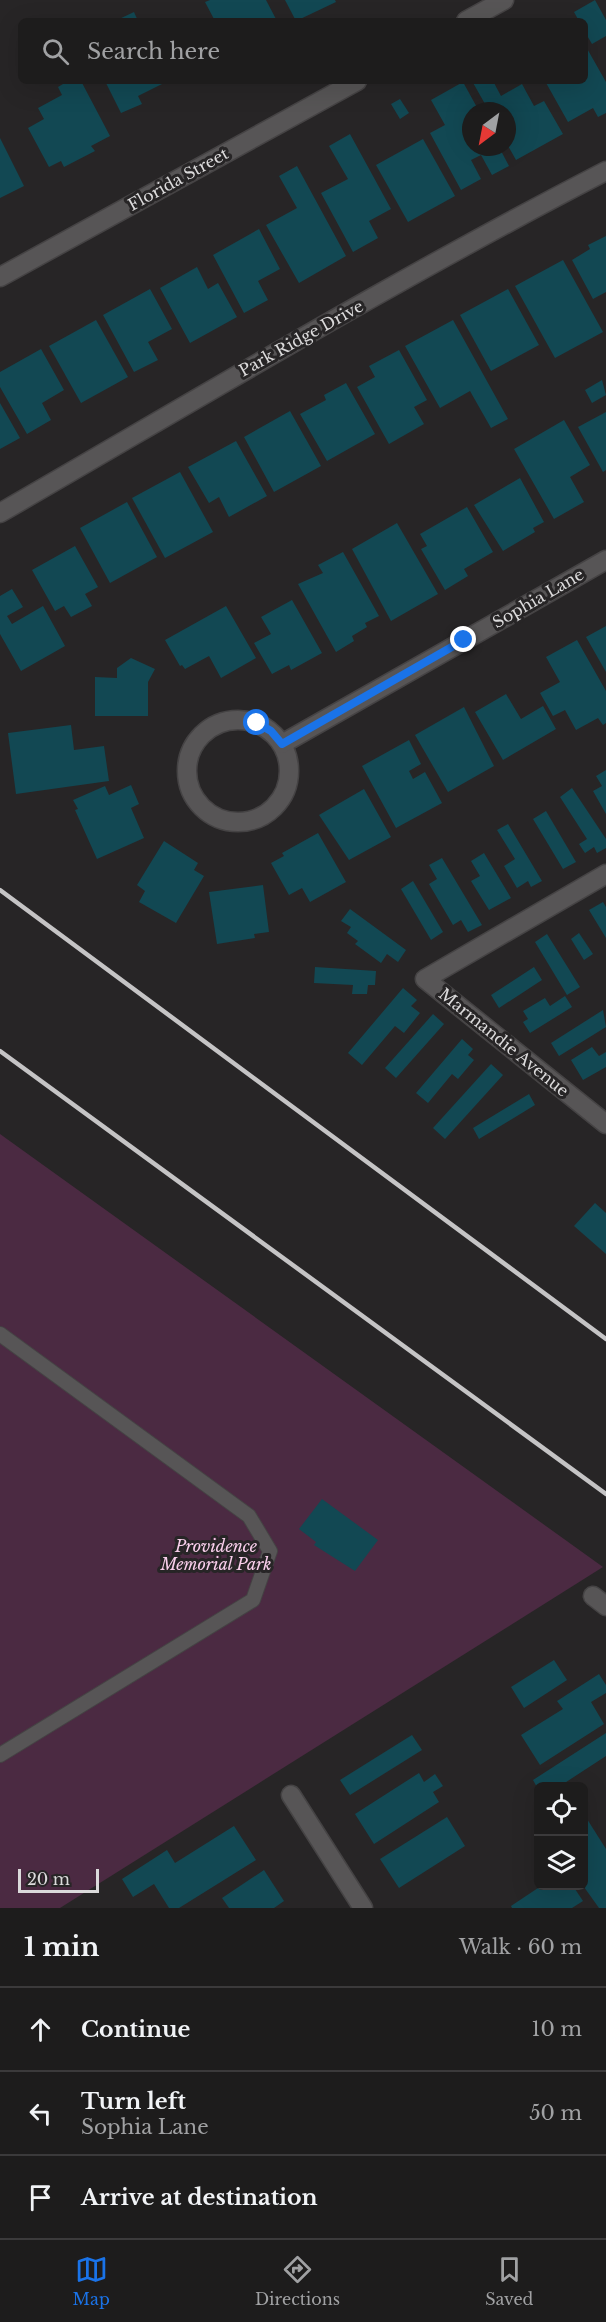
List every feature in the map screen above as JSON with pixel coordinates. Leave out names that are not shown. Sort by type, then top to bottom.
[{"type":"street","points":[[471,18],[504,0]]},
{"type":"street","name":"Florida Street","points":[[0,277],[352,84]]},
{"type":"street","name":"Park Ridge Drive","points":[[0,513],[513,218],[606,171]]},
{"type":"street","name":"Sophia Lane","points":[[282,744],[606,560]]},
{"type":"street","points":[[241,720],[257,723],[271,731],[282,744],[289,760],[290,778],[285,794],[275,808],[261,818],[243,823],[226,822],[210,815],[198,803],[189,788],[187,772],[189,755],[197,740],[209,729],[224,721],[241,720]]},
{"type":"street","name":"Marmandie Avenue","points":[[606,874],[425,979],[606,1124]]},
{"type":"street","points":[[291,1796],[363,1908]]},
{"type":"lane","points":[[0,1334],[249,1516],[270,1551],[253,1600],[0,1755]]},
{"type":"green space","name":"Providence Memorial Park","points":[[0,1134],[603,1567],[60,1908],[0,1908]]},
{"type":"building","points":[[210,0],[266,0],[275,18],[213,18],[205,2]]},
{"type":"building","points":[[285,0],[335,0],[336,2],[302,18],[294,18]]},
{"type":"building","points":[[595,0],[606,20],[606,36],[592,44],[588,37],[588,18],[577,18],[574,12]]},
{"type":"building","points":[[134,12],[137,18],[121,18]]},
{"type":"building","points":[[588,50],[606,82],[606,113],[598,117],[593,108],[568,122],[547,84],[588,84]]},
{"type":"building","points":[[63,84],[83,84],[110,136],[91,146],[95,151],[64,167],[61,161],[49,167],[28,128],[44,119],[38,108],[62,95],[58,87]]},
{"type":"building","points":[[106,84],[162,84],[138,96],[142,104],[121,113]]},
{"type":"building","points":[[459,84],[464,84],[474,102],[462,102],[462,156],[479,156],[471,160],[481,179],[461,190],[430,133],[445,125],[431,100]]},
{"type":"building","points":[[474,84],[495,84],[501,96],[522,84],[534,106],[544,101],[563,134],[516,160],[514,156],[516,156],[516,102],[484,102]]},
{"type":"building","points":[[400,99],[409,113],[400,119],[391,104]]},
{"type":"building","points":[[350,134],[391,209],[369,221],[378,238],[353,252],[321,193],[348,179],[329,146]]},
{"type":"building","points":[[0,138],[24,186],[0,198]]},
{"type":"building","points":[[423,139],[455,196],[408,222],[376,165]]},
{"type":"building","points":[[482,156],[504,156],[509,166],[492,175]]},
{"type":"building","points":[[297,166],[346,256],[299,283],[266,225],[297,208],[279,176]]},
{"type":"building","points":[[259,229],[280,269],[258,281],[268,300],[244,313],[213,255]]},
{"type":"building","points":[[606,236],[606,292],[593,299],[572,260],[590,249],[588,245]]},
{"type":"building","points":[[563,260],[603,332],[555,358],[515,286]]},
{"type":"building","points":[[197,267],[208,289],[218,283],[237,317],[190,343],[160,288]]},
{"type":"building","points":[[150,289],[172,329],[148,342],[158,360],[134,372],[103,315]]},
{"type":"building","points":[[508,289],[539,345],[491,371],[460,315]]},
{"type":"building","points":[[96,320],[128,377],[81,403],[49,346]]},
{"type":"building","points":[[453,320],[508,419],[491,428],[470,391],[440,408],[405,346]]},
{"type":"building","points":[[41,349],[64,390],[42,403],[51,420],[27,434],[0,387],[0,372]]},
{"type":"building","points":[[399,350],[427,400],[414,407],[424,424],[389,444],[357,387],[375,377],[369,366]]},
{"type":"building","points":[[602,380],[606,395],[592,403],[585,390]]},
{"type":"building","points":[[346,383],[375,434],[327,461],[300,414],[326,400],[324,395]]},
{"type":"building","points":[[0,403],[20,438],[0,449]]},
{"type":"building","points":[[290,411],[321,466],[274,492],[244,437]]},
{"type":"building","points":[[606,412],[606,470],[603,472],[578,427]]},
{"type":"building","points":[[564,420],[590,465],[570,477],[584,502],[554,519],[514,449]]},
{"type":"building","points":[[236,441],[267,496],[229,517],[219,497],[209,503],[188,467]]},
{"type":"building","points":[[180,472],[213,532],[165,558],[132,498]]},
{"type":"building","points":[[520,478],[544,522],[533,528],[535,532],[503,551],[474,505]]},
{"type":"building","points":[[127,502],[157,557],[110,583],[80,528]]},
{"type":"building","points":[[467,507],[493,552],[464,569],[468,576],[445,590],[421,549],[427,546],[420,534]]},
{"type":"building","points":[[397,523],[438,594],[391,621],[352,549]]},
{"type":"building","points":[[75,546],[98,587],[85,594],[92,606],[71,617],[64,606],[55,611],[32,570]]},
{"type":"building","points":[[343,552],[379,616],[365,623],[367,627],[352,636],[354,641],[336,652],[298,584],[323,573],[318,565]]},
{"type":"building","points":[[12,589],[23,607],[7,616],[12,624],[43,606],[65,646],[21,671],[0,634],[0,596]]},
{"type":"building","points":[[292,600],[322,653],[291,670],[289,665],[272,674],[254,643],[271,634],[261,617]]},
{"type":"building","points":[[226,606],[256,658],[221,678],[209,656],[185,669],[182,665],[180,666],[165,640]]},
{"type":"building","points":[[606,626],[606,672],[586,637]]},
{"type":"building","points":[[577,640],[606,691],[606,723],[603,725],[598,718],[576,730],[565,710],[553,716],[540,693],[560,682],[546,657]]},
{"type":"building","points":[[131,658],[155,669],[148,682],[148,716],[95,716],[95,677],[117,678],[117,668]]},
{"type":"building","points":[[506,694],[521,719],[543,706],[556,729],[503,760],[475,712]]},
{"type":"building","points":[[464,707],[494,766],[448,792],[415,735]]},
{"type":"building","points":[[71,725],[74,750],[104,746],[109,781],[16,794],[8,733]]},
{"type":"building","points":[[409,740],[421,764],[409,771],[413,779],[425,772],[442,803],[396,828],[362,766]]},
{"type":"building","points":[[606,770],[606,814],[593,791],[602,786],[596,776]]},
{"type":"building","points":[[131,785],[139,804],[131,808],[144,838],[97,859],[75,810],[78,809],[73,800],[105,786],[109,795]]},
{"type":"building","points":[[572,788],[606,839],[606,848],[597,853],[594,847],[585,853],[579,844],[587,839],[560,797]]},
{"type":"building","points":[[364,789],[391,837],[349,860],[319,815]]},
{"type":"building","points":[[546,811],[576,862],[563,869],[533,819]]},
{"type":"building","points":[[508,824],[542,881],[531,887],[528,881],[517,888],[504,866],[515,859],[497,830]]},
{"type":"building","points":[[318,833],[346,882],[310,902],[302,888],[289,895],[271,863],[284,856],[282,853]]},
{"type":"building","points":[[164,841],[198,863],[194,870],[204,876],[176,923],[139,902],[145,891],[137,885]]},
{"type":"building","points":[[484,853],[511,898],[489,910],[471,881],[480,876],[471,861]]},
{"type":"building","points":[[442,858],[482,925],[468,932],[461,920],[453,925],[429,884],[437,879],[429,865]]},
{"type":"building","points":[[413,881],[443,932],[431,940],[401,889]]},
{"type":"building","points":[[263,885],[269,932],[254,934],[255,938],[217,944],[209,892]]},
{"type":"building","points":[[603,902],[606,907],[606,938],[589,910]]},
{"type":"building","points":[[350,909],[406,950],[398,962],[387,954],[381,963],[355,944],[358,941],[347,933],[351,927],[341,921]]},
{"type":"building","points":[[579,933],[593,954],[584,960],[571,939]]},
{"type":"building","points":[[547,934],[580,987],[567,995],[535,942]]},
{"type":"building","points":[[315,967],[376,971],[375,985],[368,985],[367,994],[352,994],[353,985],[314,983]]},
{"type":"building","points":[[534,967],[542,980],[499,1008],[491,995]]},
{"type":"building","points":[[403,988],[417,1000],[411,1006],[420,1013],[404,1033],[395,1026],[362,1065],[348,1053]]},
{"type":"building","points":[[565,996],[572,1007],[530,1033],[523,1022],[528,1019],[523,1011],[545,998],[550,1006]]},
{"type":"building","points":[[603,1010],[606,1027],[559,1056],[551,1043]]},
{"type":"building","points":[[433,1014],[444,1024],[396,1078],[385,1068]]},
{"type":"building","points":[[462,1039],[473,1049],[468,1055],[474,1060],[458,1079],[452,1074],[428,1103],[416,1093]]},
{"type":"building","points":[[592,1047],[599,1056],[606,1052],[606,1067],[583,1080],[571,1060]]},
{"type":"building","points":[[491,1064],[503,1075],[445,1139],[433,1128]]},
{"type":"building","points":[[529,1094],[535,1105],[479,1139],[473,1128]]},
{"type":"building","points":[[595,1203],[606,1213],[606,1254],[574,1226]]},
{"type":"building","points":[[322,1499],[378,1540],[355,1571],[314,1545],[316,1542],[299,1529]]},
{"type":"building","points":[[554,1660],[567,1680],[524,1708],[511,1687]]},
{"type":"building","points":[[599,1674],[606,1685],[606,1693],[591,1702],[604,1724],[540,1765],[521,1735],[563,1709],[557,1701]]},
{"type":"building","points":[[606,1733],[606,1756],[566,1782],[534,1782],[533,1780]]},
{"type":"building","points":[[412,1735],[422,1750],[350,1795],[340,1780]]},
{"type":"building","points":[[419,1773],[424,1782],[435,1774],[443,1786],[433,1792],[439,1802],[374,1844],[355,1814]]},
{"type":"building","points":[[447,1817],[465,1846],[399,1888],[380,1859]]},
{"type":"building","points":[[588,1821],[606,1849],[606,1908],[599,1908],[586,1890],[588,1890]]},
{"type":"building","points":[[234,1826],[256,1860],[179,1908],[169,1908],[154,1884],[133,1897],[122,1879],[167,1850],[175,1863]]},
{"type":"building","points":[[264,1870],[284,1901],[274,1908],[229,1908],[222,1898]]},
{"type":"building","points":[[535,1890],[576,1890],[583,1901],[572,1908],[512,1908],[511,1906]]},
{"type":"railway","points":[[0,890],[606,1339]]},
{"type":"railway","points":[[0,1051],[606,1494]]},
{"type":"route","points":[[257,723],[271,731],[282,744],[464,640]]}]
